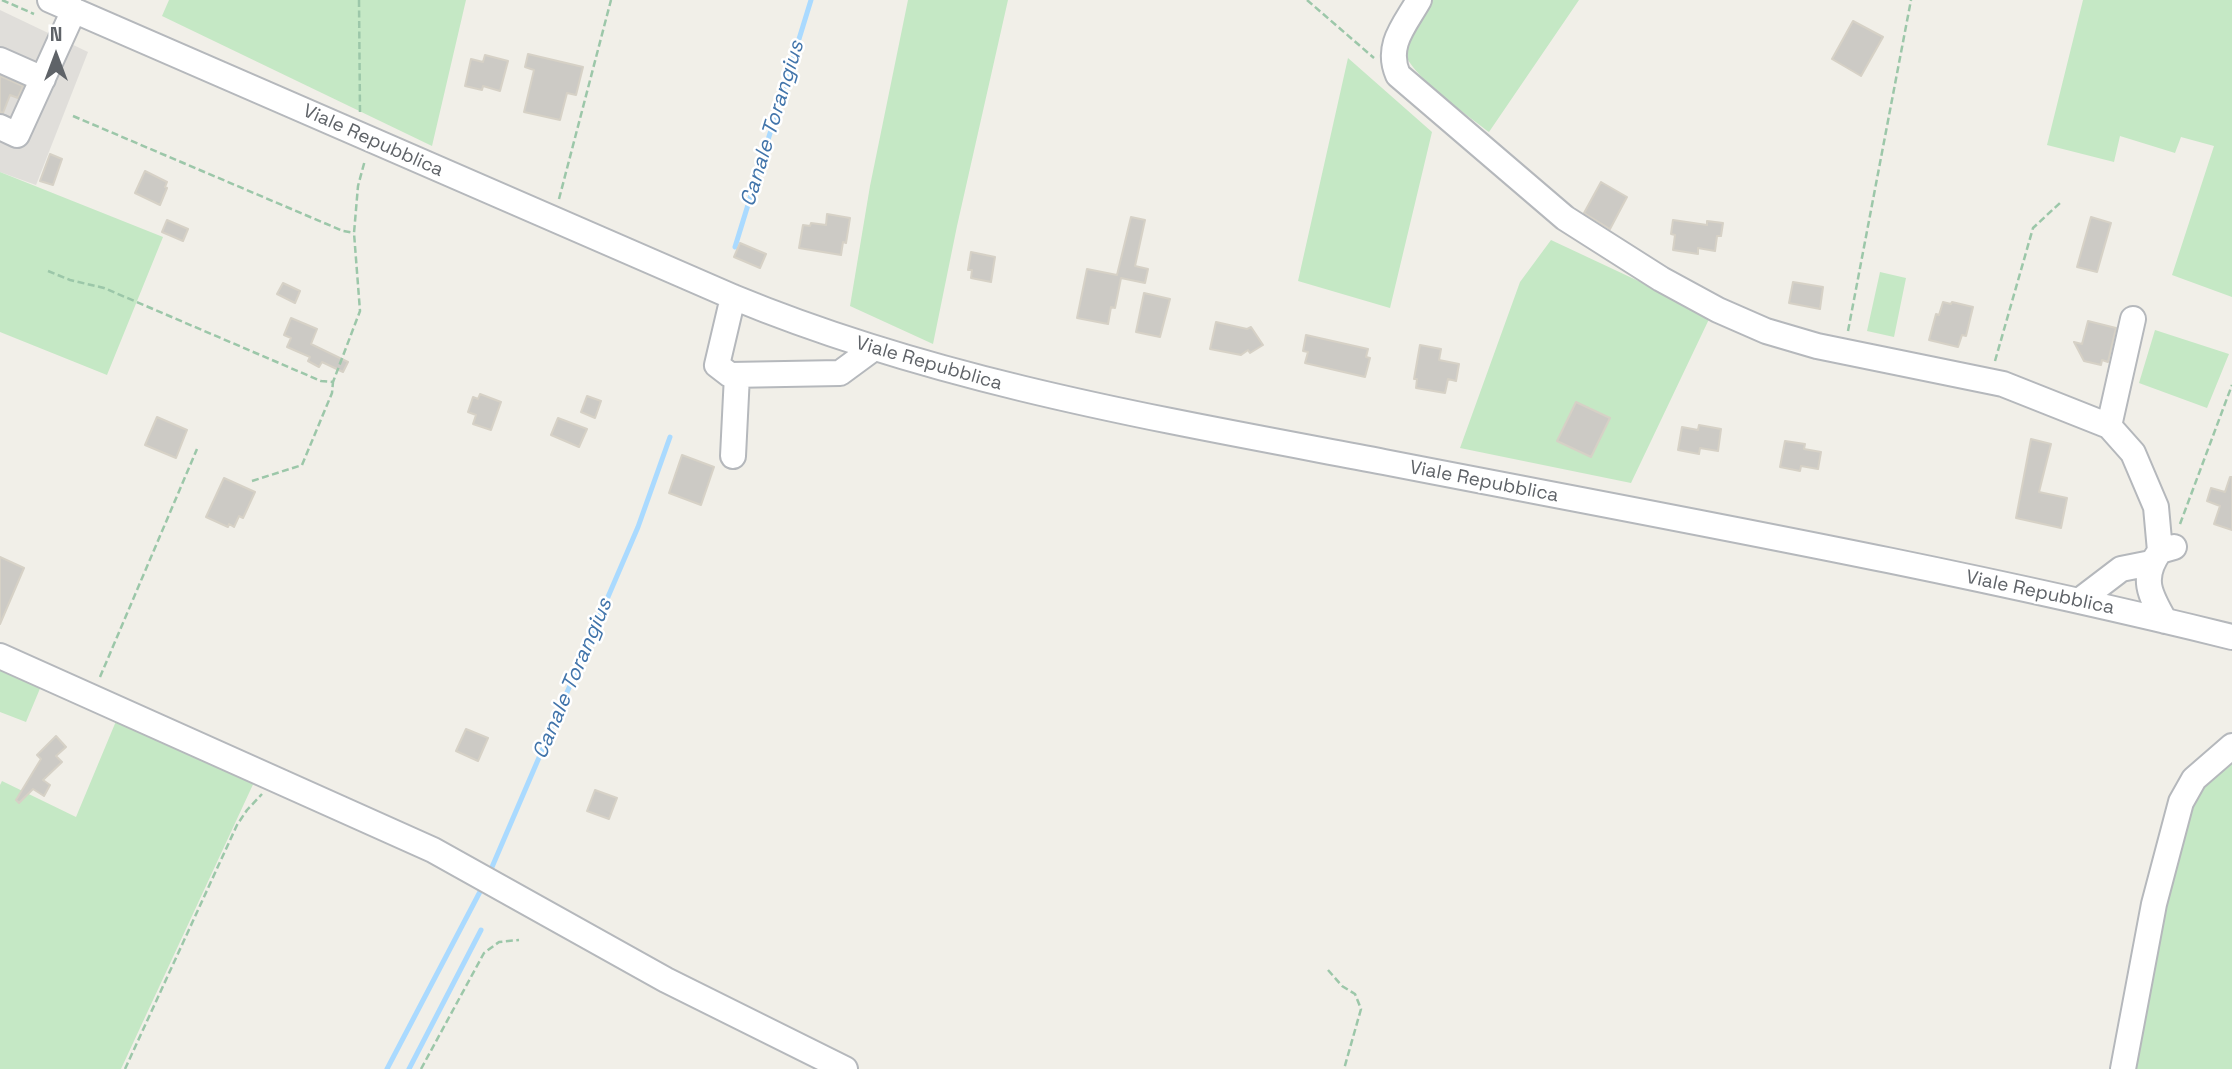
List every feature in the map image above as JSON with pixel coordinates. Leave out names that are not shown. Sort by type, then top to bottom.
[{"type":"street","name":"Viale Repubblica","points":[[50,0],[70,19],[366,137],[737,299],[873,348],[1012,387],[1180,424],[1938,571],[2232,637]]},
{"type":"street","points":[[1419,0],[1393,45],[1393,64],[1398,75],[1565,218],[1661,279],[1718,310],[1766,331],[2015,388],[2109,426],[2133,453],[2156,507],[2162,554],[2148,579],[2152,597],[2165,621]]},
{"type":"street","points":[[0,127],[17,135],[70,19]]},
{"type":"street","points":[[0,60],[43,79]]},
{"type":"street","points":[[737,299],[717,365],[730,375],[840,373],[873,348]]},
{"type":"street","points":[[2109,426],[2133,319]]},
{"type":"street","points":[[733,456],[737,375]]},
{"type":"street","points":[[2079,601],[2121,569],[2162,554]]},
{"type":"street","points":[[0,656],[433,850],[666,980],[845,1069]]},
{"type":"street","points":[[2123,1069],[2154,904],[2178,812],[2194,779],[2232,746]]},
{"type":"path","points":[[2,0],[70,19]]},
{"type":"path","points":[[252,481],[302,465],[360,311],[354,233],[366,137],[359,0]]},
{"type":"path","points":[[554,219],[611,0]]},
{"type":"path","points":[[1307,0],[1377,61],[1393,64]]},
{"type":"path","points":[[1844,351],[1911,0]]},
{"type":"path","points":[[73,116],[354,233]]},
{"type":"path","points":[[1989,381],[2033,228],[2061,202]]},
{"type":"path","points":[[48,271],[70,281],[104,288],[320,381],[333,382]]},
{"type":"path","points":[[2162,554],[2182,513],[2232,385]]},
{"type":"path","points":[[92,696],[197,449]]},
{"type":"path","points":[[125,1069],[237,825],[247,810],[276,780]]},
{"type":"path","points":[[421,1069],[484,953],[499,942],[519,940]]},
{"type":"path","points":[[1328,970],[1342,986],[1355,994],[1361,1009],[1344,1069]]},
{"type":"shaded area","points":[[0,10],[88,52],[36,185],[0,172]]},
{"type":"green space","points":[[169,0],[466,0],[432,146],[162,16]]},
{"type":"green space","points":[[908,0],[1008,0],[933,344],[850,306],[870,186]]},
{"type":"green space","points":[[1431,0],[1579,0],[1489,132],[1424,80],[1406,56],[1404,46]]},
{"type":"green space","points":[[2083,0],[2232,0],[2232,297],[2172,275],[2214,146],[2181,137],[2175,153],[2120,136],[2114,162],[2047,145]]},
{"type":"green space","points":[[1348,58],[1432,132],[1390,308],[1298,281]]},
{"type":"green space","points":[[0,172],[163,237],[107,375],[0,332]]},
{"type":"green space","points":[[1551,240],[1711,315],[1631,483],[1460,448],[1520,282]]},
{"type":"green space","points":[[1880,272],[1906,278],[1894,337],[1867,331]]},
{"type":"green space","points":[[2155,330],[2229,354],[2207,408],[2139,383]]},
{"type":"green space","points":[[0,662],[44,679],[26,722],[0,712]]},
{"type":"green space","points":[[119,714],[256,778],[121,1069],[0,1069],[0,785],[2,781],[76,817]]},
{"type":"green space","points":[[2232,757],[2232,1069],[2130,1069],[2184,810]]},
{"type":"building","points":[[1853,21],[1883,37],[1861,76],[1832,59]]},
{"type":"building","points":[[528,54],[583,67],[576,95],[567,93],[560,120],[524,112],[534,70],[525,67]]},
{"type":"building","points":[[485,55],[508,61],[500,91],[483,86],[482,90],[465,86],[471,59],[483,62]]},
{"type":"building","points":[[0,76],[23,86],[18,98],[10,95],[3,113],[0,112]]},
{"type":"building","points":[[50,154],[62,159],[53,185],[40,181]]},
{"type":"building","points":[[145,171],[167,182],[160,205],[135,193]]},
{"type":"building","points":[[1601,182],[1627,197],[1610,229],[1584,213]]},
{"type":"building","points":[[827,214],[850,218],[841,255],[799,248],[803,225],[826,225]]},
{"type":"building","points":[[1131,217],[1145,220],[1135,266],[1148,269],[1145,283],[1121,278],[1115,308],[1111,307],[1108,324],[1077,318],[1087,269],[1117,275]]},
{"type":"building","points":[[2091,217],[2111,223],[2097,272],[2077,267]]},
{"type":"building","points":[[167,220],[188,229],[183,241],[162,232]]},
{"type":"building","points":[[1673,220],[1707,225],[1707,221],[1723,223],[1721,236],[1717,236],[1715,251],[1698,248],[1698,254],[1673,250]]},
{"type":"building","points":[[740,243],[766,254],[760,268],[734,257]]},
{"type":"building","points":[[971,252],[995,257],[991,282],[971,278],[972,270],[968,270]]},
{"type":"building","points":[[1793,282],[1823,287],[1820,309],[1789,303]]},
{"type":"building","points":[[283,283],[300,291],[295,303],[277,294]]},
{"type":"building","points":[[1144,293],[1170,299],[1160,337],[1136,332]]},
{"type":"building","points":[[1943,302],[1973,307],[1966,336],[1962,335],[1958,347],[1929,340],[1936,314],[1939,315]]},
{"type":"building","points":[[291,318],[317,329],[311,344],[348,362],[343,372],[322,362],[319,367],[308,361],[310,357],[287,347],[291,338],[284,335]]},
{"type":"building","points":[[2088,321],[2116,328],[2108,362],[2102,360],[2101,365],[2084,361],[2074,342],[2082,344]]},
{"type":"building","points":[[1216,322],[1247,329],[1251,327],[1263,345],[1241,355],[1210,349]]},
{"type":"building","points":[[1306,335],[1368,349],[1366,357],[1370,358],[1365,377],[1305,363],[1308,352],[1303,351]]},
{"type":"building","points":[[1420,345],[1441,349],[1439,360],[1459,364],[1456,381],[1448,379],[1445,393],[1416,388],[1417,379],[1414,379]]},
{"type":"building","points":[[480,394],[501,402],[491,430],[473,424],[476,415],[468,412],[473,397],[478,399]]},
{"type":"building","points":[[587,396],[601,401],[595,418],[581,412]]},
{"type":"building","points":[[1576,402],[1610,418],[1591,457],[1557,441]]},
{"type":"building","points":[[157,417],[187,430],[176,458],[145,445]]},
{"type":"building","points":[[558,418],[587,429],[579,447],[551,435]]},
{"type":"building","points":[[1699,425],[1721,429],[1718,451],[1700,448],[1699,454],[1678,450],[1682,427],[1698,430]]},
{"type":"building","points":[[2031,439],[2051,444],[2039,492],[2067,498],[2061,528],[2016,518]]},
{"type":"building","points":[[1785,441],[1805,444],[1804,449],[1821,452],[1818,469],[1801,466],[1800,471],[1780,467]]},
{"type":"building","points":[[682,455],[714,467],[701,505],[669,493]]},
{"type":"building","points":[[2230,477],[2232,530],[2214,524],[2220,506],[2207,501],[2211,488],[2225,492]]},
{"type":"building","points":[[224,478],[255,492],[243,518],[239,516],[234,527],[206,517]]},
{"type":"building","points":[[0,557],[24,568],[0,624]]},
{"type":"building","points":[[466,729],[488,738],[478,761],[456,751]]},
{"type":"building","points":[[56,736],[66,747],[56,756],[62,762],[43,780],[50,785],[44,796],[33,789],[19,803],[16,800],[41,759],[37,755]]},
{"type":"building","points":[[595,790],[617,798],[609,819],[587,811]]},
{"type":"waterway","name":"Canale Torangius","points":[[735,247],[811,0]]},
{"type":"waterway","name":"Canale Torangius","points":[[489,874],[638,527],[670,437]]},
{"type":"waterway","points":[[387,1069],[483,886]]},
{"type":"waterway","points":[[409,1069],[481,930]]}]
